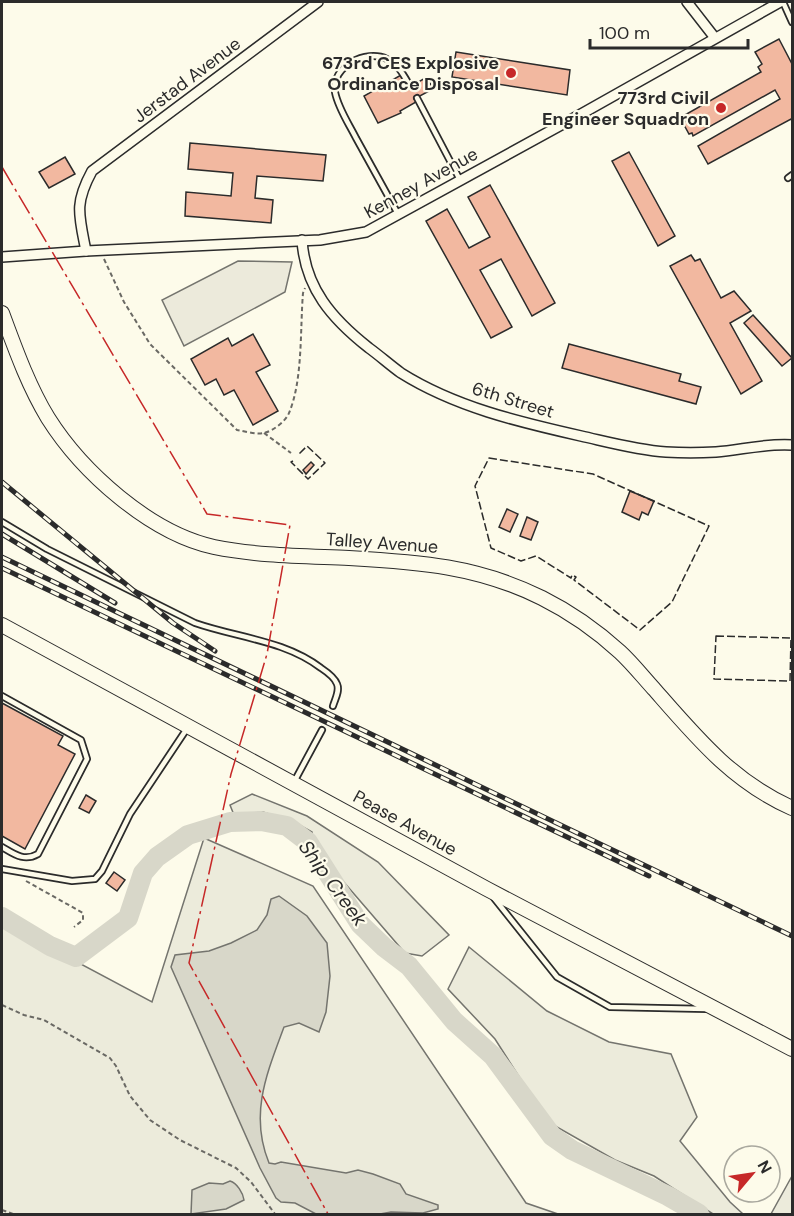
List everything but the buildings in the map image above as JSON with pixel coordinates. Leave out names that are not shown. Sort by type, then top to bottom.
[{"type":"street","name":"Jerstad Avenue","points":[[86,250],[78,209],[82,190],[92,171],[318,2]]},
{"type":"street","points":[[687,2],[715,38]]},
{"type":"street","name":"Kenney Avenue","points":[[2,257],[86,250],[320,240],[359,234],[583,114],[782,2]]},
{"type":"street","name":"6th Street","points":[[302,240],[303,257],[309,278],[324,304],[341,324],[400,372],[468,405],[551,430],[663,452],[715,452],[792,445]]},
{"type":"street","name":"Talley Avenue","points":[[2,313],[30,385],[48,418],[94,473],[147,516],[178,534],[214,547],[252,553],[440,565],[473,571],[544,599],[597,632],[622,653],[705,748],[725,766],[748,783],[792,808]]},
{"type":"street","name":"Pease Avenue","points":[[2,625],[487,889],[792,1049]]},
{"type":"lane","points":[[782,2],[792,22]]},
{"type":"lane","points":[[399,214],[341,110],[335,90],[338,76],[348,64],[371,55],[387,59],[401,69],[410,86]]},
{"type":"lane","points":[[417,98],[460,180]]},
{"type":"lane","points":[[2,522],[47,549],[195,623],[294,651],[327,672],[337,683],[339,691],[333,706]]},
{"type":"lane","points":[[2,696],[81,740],[87,759],[38,854],[31,858],[21,857],[2,847]]},
{"type":"lane","points":[[2,869],[72,881],[95,879],[102,871],[130,814],[189,727]]},
{"type":"lane","points":[[294,782],[322,730]]},
{"type":"lane","points":[[487,889],[557,977],[610,1006],[716,1009]]},
{"type":"path","points":[[100,251],[124,302],[150,344],[237,429],[264,433],[291,453]]},
{"type":"path","points":[[264,433],[278,425],[288,415],[300,352],[303,293],[309,278]]},
{"type":"path","points":[[23,880],[83,914],[83,921],[74,927]]},
{"type":"path","points":[[2,1005],[24,1015],[44,1020],[110,1058],[130,1096],[150,1120],[180,1140],[236,1167],[251,1182],[275,1215]]},
{"type":"path","points":[[2,1210],[13,1215]]},
{"type":"shaded area","points":[[238,261],[292,262],[285,292],[184,346],[162,300]]},
{"type":"shaded area","points":[[252,794],[307,816],[378,862],[449,935],[422,956],[405,953],[313,844],[312,832],[294,822],[263,812],[234,815],[230,805]]},
{"type":"shaded area","points":[[204,838],[313,886],[526,1203],[558,1214],[2,1214],[2,922],[152,1002]]},
{"type":"shaded area","points":[[279,896],[307,916],[327,943],[330,976],[326,1012],[319,1032],[299,1023],[284,1027],[272,1061],[260,1111],[263,1145],[269,1163],[281,1162],[346,1173],[358,1170],[373,1174],[400,1184],[406,1194],[438,1205],[438,1209],[423,1213],[316,1214],[295,1203],[281,1202],[276,1198],[260,1168],[171,967],[175,955],[209,951],[257,930],[267,915],[271,899]]},
{"type":"shaded area","points":[[469,947],[547,1011],[609,1042],[671,1054],[697,1117],[680,1141],[722,1192],[722,1204],[732,1204],[743,1214],[713,1214],[654,1176],[615,1160],[548,1122],[495,1039],[448,989]]},
{"type":"shaded area","points":[[792,1176],[792,1214],[771,1214],[777,1204],[782,1204],[782,1194]]},
{"type":"shaded area","points":[[230,1181],[239,1189],[244,1200],[226,1209],[191,1214],[192,1190],[209,1183],[223,1184]]},
{"type":"waterway","name":"Ship Creek","points":[[2,917],[50,946],[76,957],[128,918],[143,873],[157,857],[188,835],[230,822],[261,821],[287,826],[308,842],[360,924],[384,947],[409,966],[454,1021],[493,1056],[552,1136],[572,1150],[668,1196],[699,1214]]},
{"type":"railway","points":[[2,482],[173,623],[215,651]]},
{"type":"railway","points":[[2,534],[115,603]]},
{"type":"railway","points":[[2,557],[792,936]]},
{"type":"railway","points":[[2,568],[649,876]]},
{"type":"fence","points":[[293,461],[291,462],[308,479],[325,463],[307,446],[298,455]]},
{"type":"fence","points":[[489,458],[593,474],[709,526],[672,602],[640,630],[574,580],[576,577],[572,575],[571,578],[536,556],[521,561],[491,548],[475,486],[489,458]]},
{"type":"fence","points":[[716,636],[791,638],[790,681],[714,679],[716,636]]},
{"type":"power","points":[[2,167],[207,514],[290,525],[267,654],[231,774],[189,963],[328,1214]]},
{"type":"place","name":"673rd CES Explosive Ordinance Disposal","points":[[511,73]]},
{"type":"place","name":"773rd Civil Engineer Squadron","points":[[721,108]]}]
